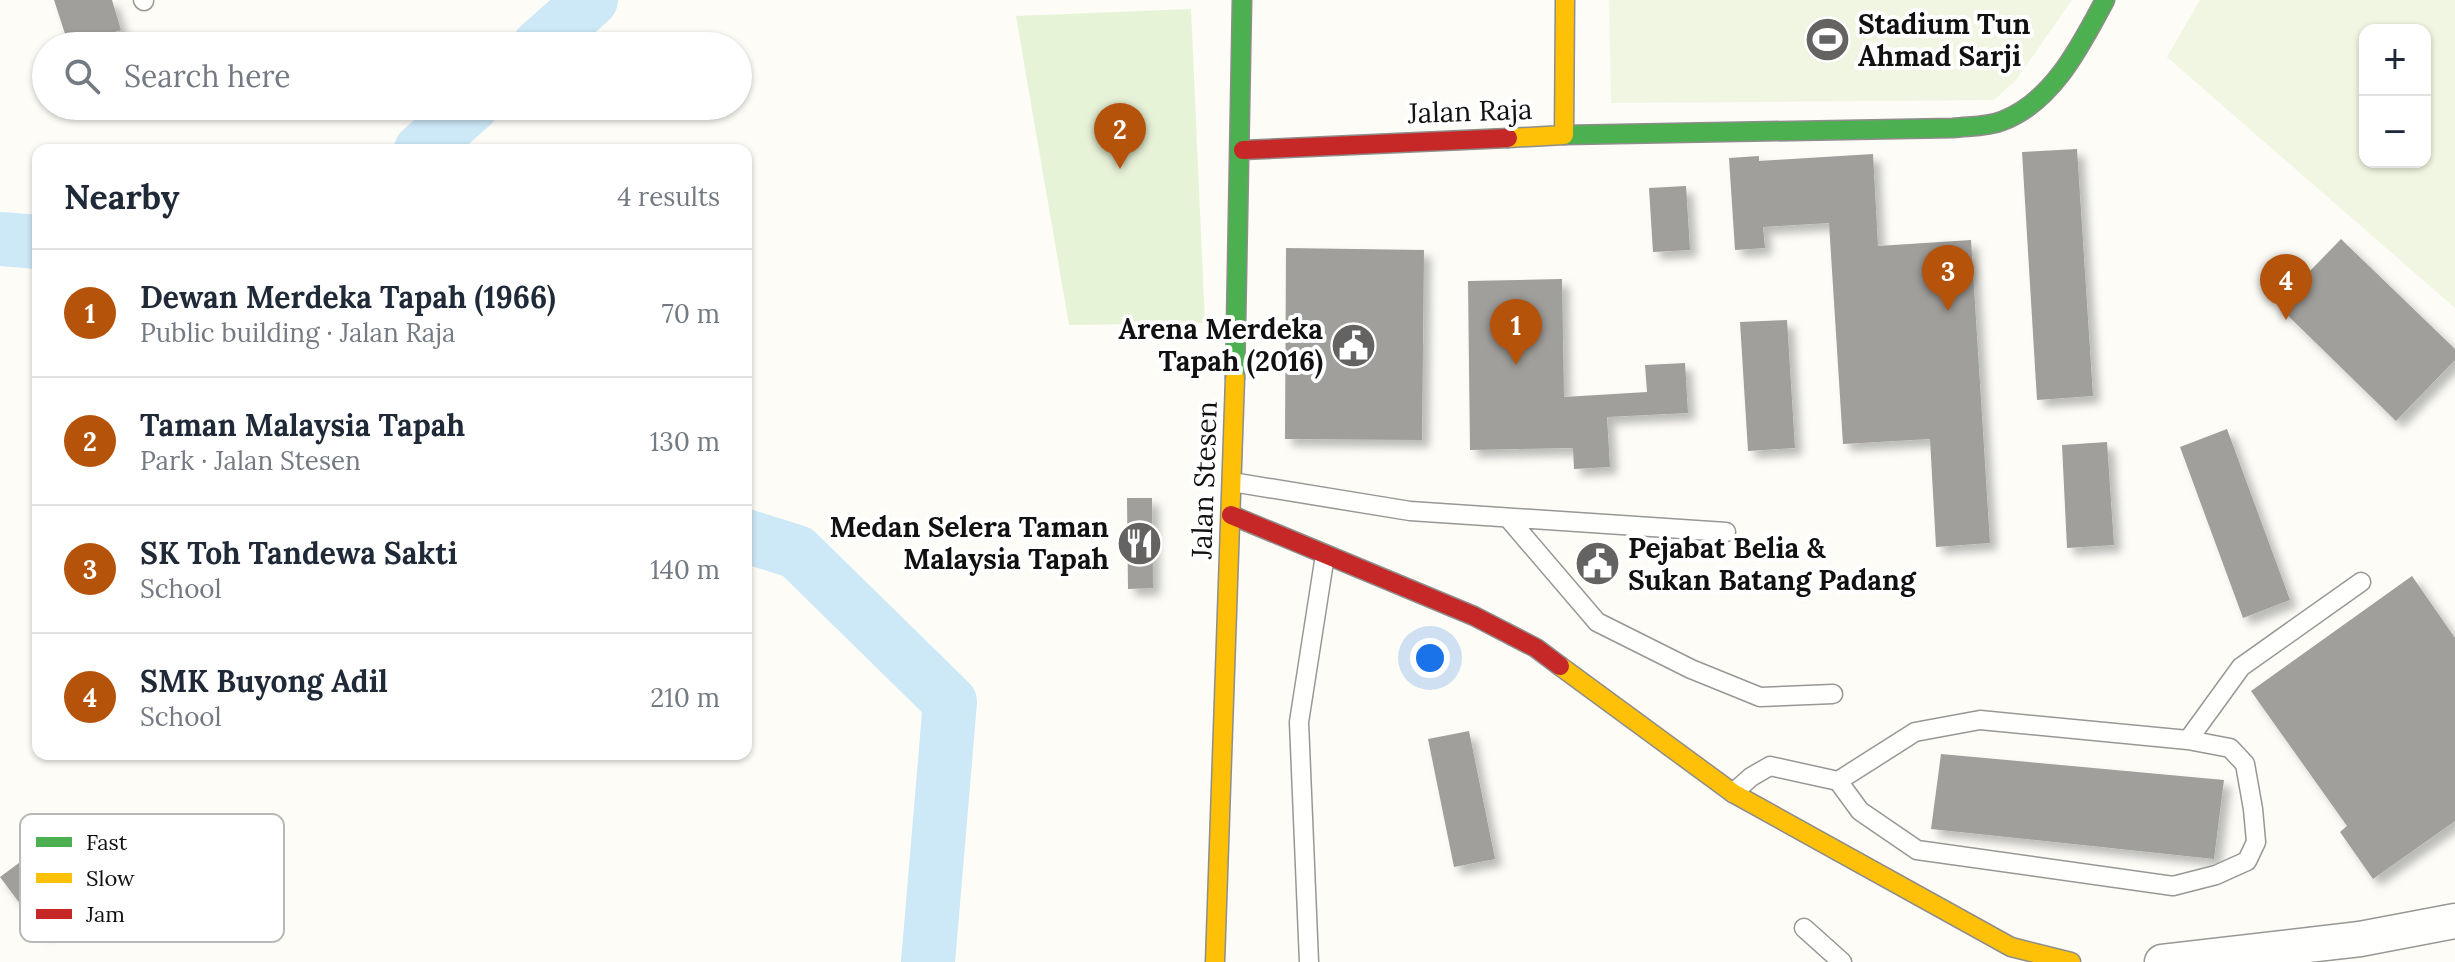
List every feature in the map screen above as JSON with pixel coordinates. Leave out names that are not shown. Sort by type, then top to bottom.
[{"type":"street","name":"Jalan Stesen","points":[[1215,962],[1220,747],[1243,150],[1242,0]]},
{"type":"street","name":"Jalan Raja","points":[[1243,150],[1564,135],[1565,0]]},
{"type":"street","points":[[1564,135],[1953,128],[2002,121],[2027,110],[2053,80],[2084,41],[2105,0]]},
{"type":"street","points":[[1231,515],[1474,616],[1536,648],[1733,793],[2011,947],[2071,962]]},
{"type":"street","points":[[2162,962],[2360,939],[2455,921]]},
{"type":"lane","points":[[1232,482],[1410,511],[1726,532]]},
{"type":"lane","points":[[1508,518],[1597,622],[1691,669],[1760,697],[1833,694]]},
{"type":"lane","points":[[1309,962],[1299,722],[1325,555]]},
{"type":"lane","points":[[2188,740],[2241,667],[2361,582]]},
{"type":"lane","points":[[1733,793],[1770,766],[1838,781],[1860,811],[1917,850],[2173,886],[2216,875],[2247,861],[2256,842],[2245,764],[2230,748],[2188,740],[1980,720],[1915,732],[1838,781]]},
{"type":"lane","points":[[1804,928],[1842,962]]},
{"type":"green space","name":"Stadium Tun Ahmad Sarji","points":[[1609,0],[2072,0],[2016,80],[1994,100],[1611,103]]},
{"type":"green space","points":[[2200,0],[2455,0],[2455,308],[2167,57]]},
{"type":"green space","points":[[1191,9],[1205,323],[1069,325],[1016,16]]},
{"type":"building","points":[[54,0],[112,0],[121,30],[64,32]]},
{"type":"building","points":[[2077,149],[2093,396],[2037,400],[2022,152]]},
{"type":"building","points":[[1873,154],[1878,246],[1971,240],[1990,543],[1936,547],[1930,439],[1843,444],[1829,223],[1763,227],[1765,248],[1735,250],[1729,158],[1759,156],[1759,161]]},
{"type":"building","points":[[1686,186],[1690,250],[1653,252],[1649,188]]},
{"type":"building","points":[[2341,239],[2455,349],[2455,360],[2396,421],[2277,305]]},
{"type":"building","name":"Arena Merdeka Tapah (2016)","points":[[1286,248],[1424,250],[1422,440],[1285,439]]},
{"type":"building","points":[[1562,279],[1564,397],[1647,392],[1645,365],[1685,363],[1688,413],[1607,417],[1610,467],[1574,469],[1573,448],[1470,450],[1468,281]]},
{"type":"building","points":[[1787,320],[1795,448],[1748,451],[1740,322]]},
{"type":"building","points":[[2227,429],[2290,600],[2243,618],[2180,447]]},
{"type":"building","points":[[2107,442],[2114,545],[2067,548],[2062,445]]},
{"type":"building","name":"Medan Selera Taman Malaysia Tapah","points":[[1127,498],[1152,498],[1153,588],[1128,589]]},
{"type":"building","points":[[2412,576],[2455,638],[2455,821],[2373,879],[2340,832],[2347,826],[2251,691]]},
{"type":"building","points":[[1469,731],[1495,859],[1454,867],[1428,739]]},
{"type":"building","points":[[1941,754],[2224,780],[2214,859],[1931,829]]},
{"type":"building","points":[[20,862],[20,904],[0,877]]},
{"type":"waterway","points":[[555,32],[591,0]]},
{"type":"waterway","points":[[428,144],[455,120]]},
{"type":"waterway","points":[[0,239],[32,242]]},
{"type":"waterway","points":[[752,538],[797,552],[950,702],[928,962]]},
{"type":"traffic: fast","points":[[1235,378],[1242,0]]},
{"type":"traffic: fast","points":[[1564,135],[1953,128],[1996,123],[2020,112],[2051,86],[2075,53],[2105,0]]},
{"type":"traffic: slow","points":[[1508,138],[1564,135],[1565,0]]},
{"type":"traffic: slow","points":[[1215,962],[1235,378]]},
{"type":"traffic: slow","points":[[1560,666],[1733,793],[2011,947],[2071,962]]},
{"type":"traffic: jam","points":[[1243,150],[1508,138]]},
{"type":"traffic: jam","points":[[1231,515],[1474,616],[1536,648],[1560,666]]},
{"type":"place","name":"Stadium Tun Ahmad Sarji","points":[[1827,40]]},
{"type":"place","name":"Taman Malaysia Tapah","points":[[1120,169]]},
{"type":"place","name":"SK Toh Tandewa Sakti","points":[[1948,311]]},
{"type":"place","name":"SMK Buyong Adil","points":[[2286,320]]},
{"type":"place","name":"Arena Merdeka Tapah (2016)","points":[[1354,345]]},
{"type":"place","name":"Dewan Merdeka Tapah (1966)","points":[[1516,365]]},
{"type":"place","name":"Medan Selera Taman Malaysia Tapah","points":[[1140,543]]},
{"type":"place","name":"Pejabat Belia & Sukan Batang Padang","points":[[1597,564]]}]
